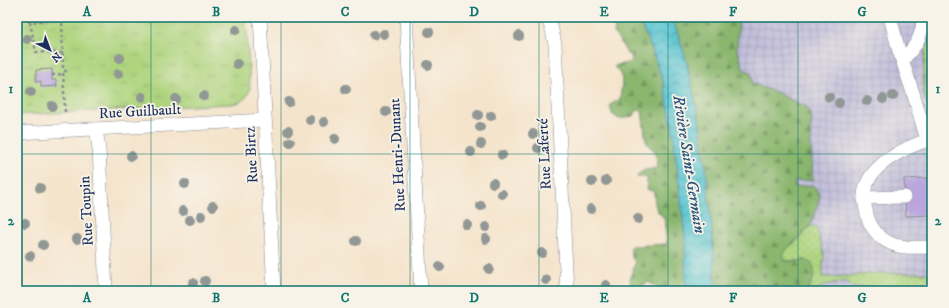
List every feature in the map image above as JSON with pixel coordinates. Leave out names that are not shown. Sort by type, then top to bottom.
[{"type":"street","name":"Rue Birtz","points":[[260,17],[274,291]]},
{"type":"street","name":"Rue Henri-Dunant","points":[[406,17],[421,291]]},
{"type":"street","name":"Rue Laferté","points":[[546,17],[551,26],[555,44],[566,291]]},
{"type":"street","points":[[890,17],[902,60],[930,139],[902,150],[884,162],[877,169],[866,187],[864,198],[870,224],[874,230],[888,242],[904,247],[932,247]]},
{"type":"street","points":[[902,60],[915,46],[923,24],[923,17]]},
{"type":"street","name":"Rue Guilbault","points":[[17,133],[265,120]]},
{"type":"street","name":"Rue Toupin","points":[[96,129],[99,149],[106,291]]},
{"type":"street","points":[[864,198],[905,197]]},
{"type":"street","points":[[928,291],[932,290]]},
{"type":"path","points":[[23,17],[30,22],[62,18],[65,112]]},
{"type":"path","points":[[30,22],[36,52],[62,53]]},
{"type":"path","points":[[52,75],[70,71]]},
{"type":"shaded area","points":[[739,17],[932,17],[932,291],[807,291],[812,282],[814,271],[812,264],[810,226],[820,196],[810,185],[795,187],[794,181],[813,180],[810,132],[812,118],[806,106],[776,92],[753,84],[751,72],[744,71],[737,49]]},
{"type":"green space","points":[[17,17],[246,17],[250,89],[244,100],[232,104],[17,115]]},
{"type":"green space","points":[[613,17],[638,17],[663,81],[672,124],[685,237],[686,291],[662,291],[660,288],[648,282],[639,288],[631,286],[630,279],[635,262],[631,255],[631,246],[667,244],[664,218],[658,212],[654,192],[647,189],[647,177],[637,177],[640,172],[657,168],[656,154],[646,141],[642,111],[637,110],[634,116],[619,119],[612,114],[610,105],[620,99],[622,82],[620,74],[614,67],[632,62],[631,55],[627,54],[614,33],[615,26]]},
{"type":"green space","points":[[672,17],[739,17],[737,49],[744,70],[751,72],[753,84],[776,92],[806,106],[812,118],[810,132],[813,180],[795,181],[795,187],[808,185],[813,186],[818,191],[820,196],[811,224],[783,255],[785,261],[806,260],[814,267],[812,281],[807,291],[716,291],[706,169],[699,119],[685,56]]},
{"type":"green space","points":[[929,17],[932,17],[932,68],[923,78],[925,54],[930,37]]},
{"type":"green space","points":[[932,68],[932,104],[927,104],[923,94],[923,78]]},
{"type":"green space","points":[[810,226],[816,226],[824,254],[823,277],[885,273],[932,273],[932,284],[853,288],[846,281],[826,285],[816,291],[807,291],[812,282],[806,260],[785,261],[782,255],[786,249],[798,240]]},
{"type":"water","name":"Rivière Saint-Germain","points":[[638,17],[672,17],[685,56],[699,119],[706,169],[716,291],[686,291],[685,237],[672,124],[663,81]]},
{"type":"building","points":[[52,69],[52,80],[56,80],[57,86],[41,87],[41,81],[36,82],[36,70]]},
{"type":"building","points":[[932,178],[932,215],[906,216],[904,179]]}]
